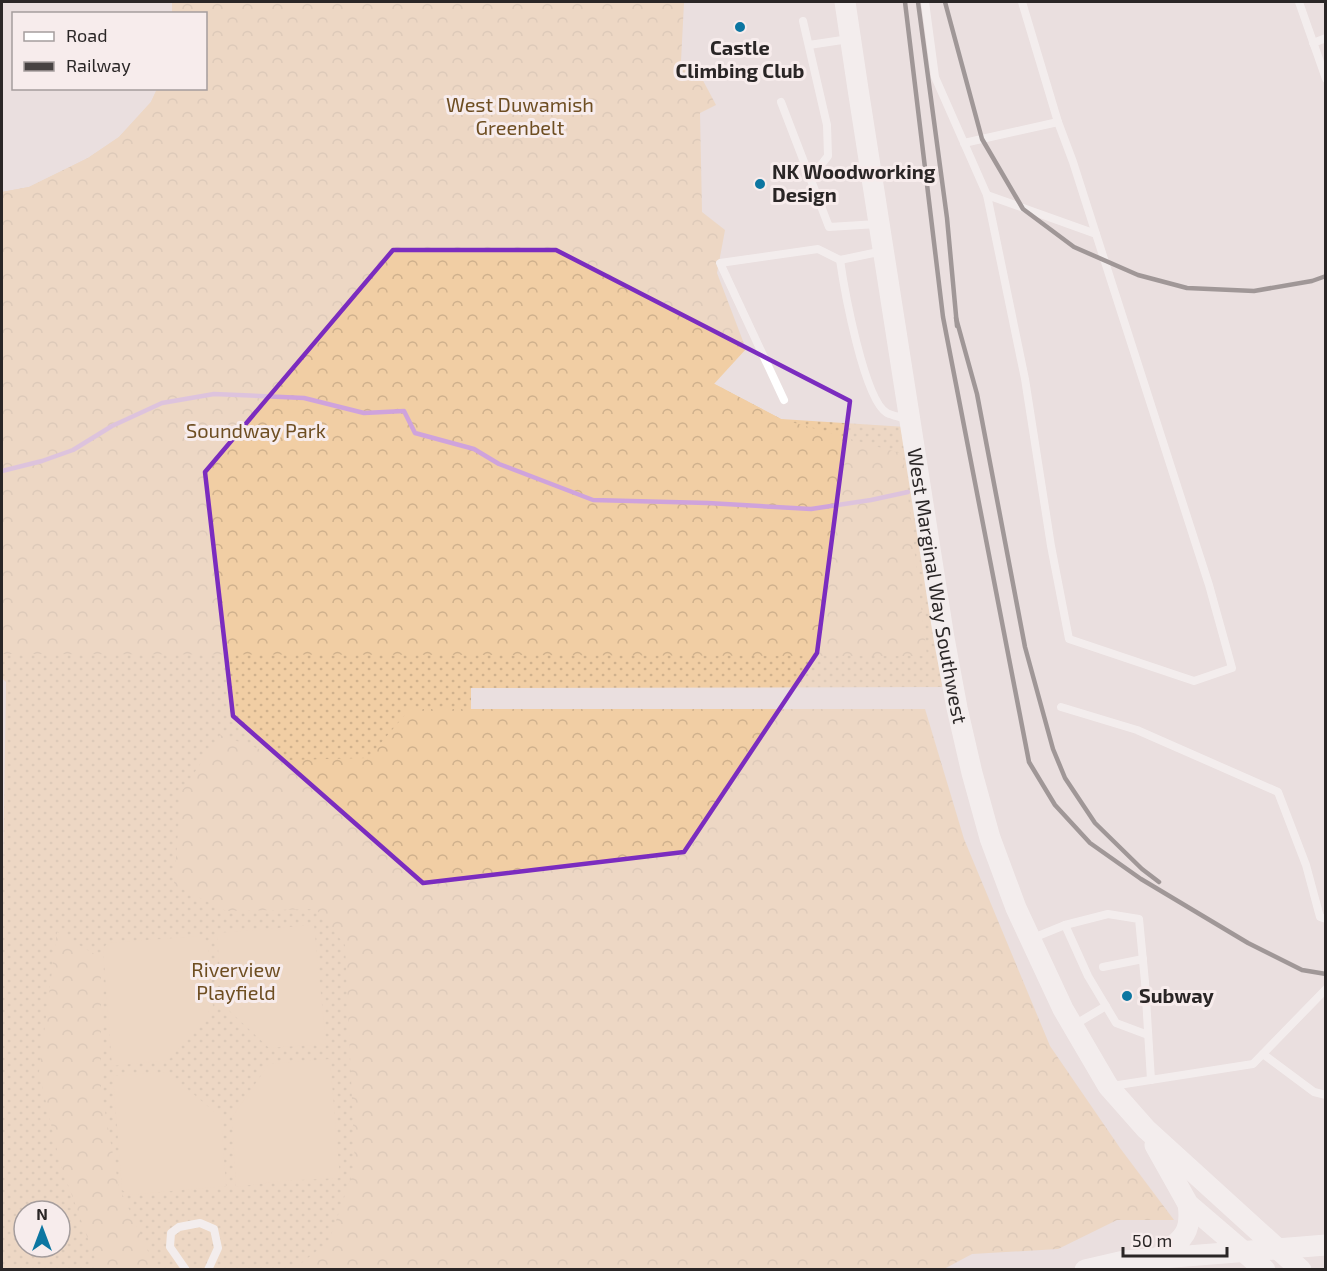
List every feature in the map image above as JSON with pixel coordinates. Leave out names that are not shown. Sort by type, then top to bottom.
[{"type":"main road","name":"West Marginal Way Southwest","points":[[845,2],[944,638],[972,773],[990,838],[1016,908],[1063,1009],[1108,1086],[1146,1129],[1301,1269]]},
{"type":"main road","name":"West Marginal Way Southwest","points":[[1146,1129],[1188,1204],[1265,1269]]},
{"type":"main road","points":[[1157,1258],[1181,1240],[1187,1231],[1190,1223],[1188,1204]]},
{"type":"main road","points":[[1085,1269],[1124,1261],[1326,1245]]},
{"type":"lane","points":[[925,2],[935,77],[987,195],[1025,379],[1051,546],[1069,639],[1194,681],[1232,668],[1209,585],[1073,162],[1058,123],[1022,2]]},
{"type":"lane","points":[[1299,2],[1326,79]]},
{"type":"lane","points":[[803,21],[827,124],[828,156],[810,179]]},
{"type":"lane","points":[[808,45],[851,39]]},
{"type":"lane","points":[[1313,43],[1326,39]]},
{"type":"lane","points":[[781,102],[829,227],[879,224]]},
{"type":"lane","points":[[964,143],[1058,123]]},
{"type":"lane","points":[[987,195],[1095,234]]},
{"type":"lane","points":[[784,400],[720,263],[818,249],[840,260],[884,251]]},
{"type":"lane","points":[[840,260],[861,362],[874,395],[885,412],[910,420]]},
{"type":"lane","points":[[1061,707],[1137,730],[1278,792],[1306,865],[1320,917],[1326,919]]},
{"type":"lane","points":[[1030,939],[1065,925],[1108,914],[1139,919],[1151,1080]]},
{"type":"lane","points":[[1065,925],[1088,976],[1116,1023],[1148,1035]]},
{"type":"lane","points":[[1103,967],[1143,959]]},
{"type":"lane","points":[[1108,1086],[1253,1064],[1326,989]]},
{"type":"lane","points":[[1073,1026],[1106,1006]]},
{"type":"lane","points":[[1263,1054],[1314,1092],[1326,1095]]},
{"type":"lane","points":[[186,1269],[170,1247],[171,1233],[178,1227],[201,1223],[214,1229],[218,1248],[208,1269]]},
{"type":"highlighted area","points":[[393,250],[556,250],[850,401],[817,653],[684,852],[423,883],[233,716],[205,472]]},
{"type":"green space","name":"Soundway Park","points":[[172,2],[684,2],[681,61],[699,73],[716,105],[700,113],[702,212],[725,230],[717,273],[746,349],[714,384],[781,419],[903,454],[927,656],[2,654],[2,192],[29,187],[88,158],[119,137],[151,102],[157,90],[207,90],[207,12],[172,12]]},
{"type":"green space","name":"Riverview Playfield","points":[[159,90],[781,419],[906,427],[948,687],[471,688],[470,1024],[429,1269],[2,1269],[2,938],[6,682],[2,678],[2,192],[29,187],[88,158],[119,137]]},
{"type":"green space","points":[[410,709],[925,709],[964,839],[1050,1046],[1120,1148],[1174,1220],[1117,1220],[1058,1249],[972,1254],[944,1269],[294,1269],[329,1241],[355,1166],[345,945],[316,909],[226,911],[174,885],[181,792],[220,735],[290,760],[368,758]]},
{"type":"green space","name":"Riverview Playfield","points":[[314,925],[326,1044],[269,1048],[222,1004],[217,933]]},
{"type":"green space","points":[[57,932],[101,958],[101,1090],[119,1187],[156,1269],[99,1269],[60,1163],[39,1072]]},
{"type":"green space","points":[[201,936],[208,942],[213,1007],[169,1060],[112,1066],[103,948],[108,943]]},
{"type":"green space","points":[[330,1059],[340,1178],[281,1181],[236,1187],[232,1117],[269,1064]]},
{"type":"green space","points":[[167,1072],[221,1117],[226,1186],[129,1195],[122,1190],[113,1076]]},
{"type":"waterway","points":[[2,471],[73,450],[112,426],[162,403],[214,394],[304,398],[364,413],[404,411],[415,433],[474,449],[499,464],[593,500],[811,509],[908,492]]},
{"type":"railway","points":[[905,2],[943,317],[1029,762],[1055,805],[1090,843],[1141,879],[1248,943],[1302,970],[1326,974]]},
{"type":"railway","points":[[918,2],[947,218],[957,326]]},
{"type":"railway","points":[[945,2],[982,139],[1023,209],[1074,247],[1138,275],[1187,288],[1254,291],[1312,281],[1326,276]]},
{"type":"railway","points":[[956,318],[977,394],[1025,647],[1053,749],[1065,778],[1095,823],[1142,869],[1159,882]]},
{"type":"place","name":"Castle Climbing Club","points":[[740,27]]},
{"type":"place","name":"NK Woodworking Design","points":[[760,184]]},
{"type":"place","name":"Subway","points":[[1127,996]]},
{"type":"park label","name":"West Duwamish Greenbelt","points":[[520,116]]}]
